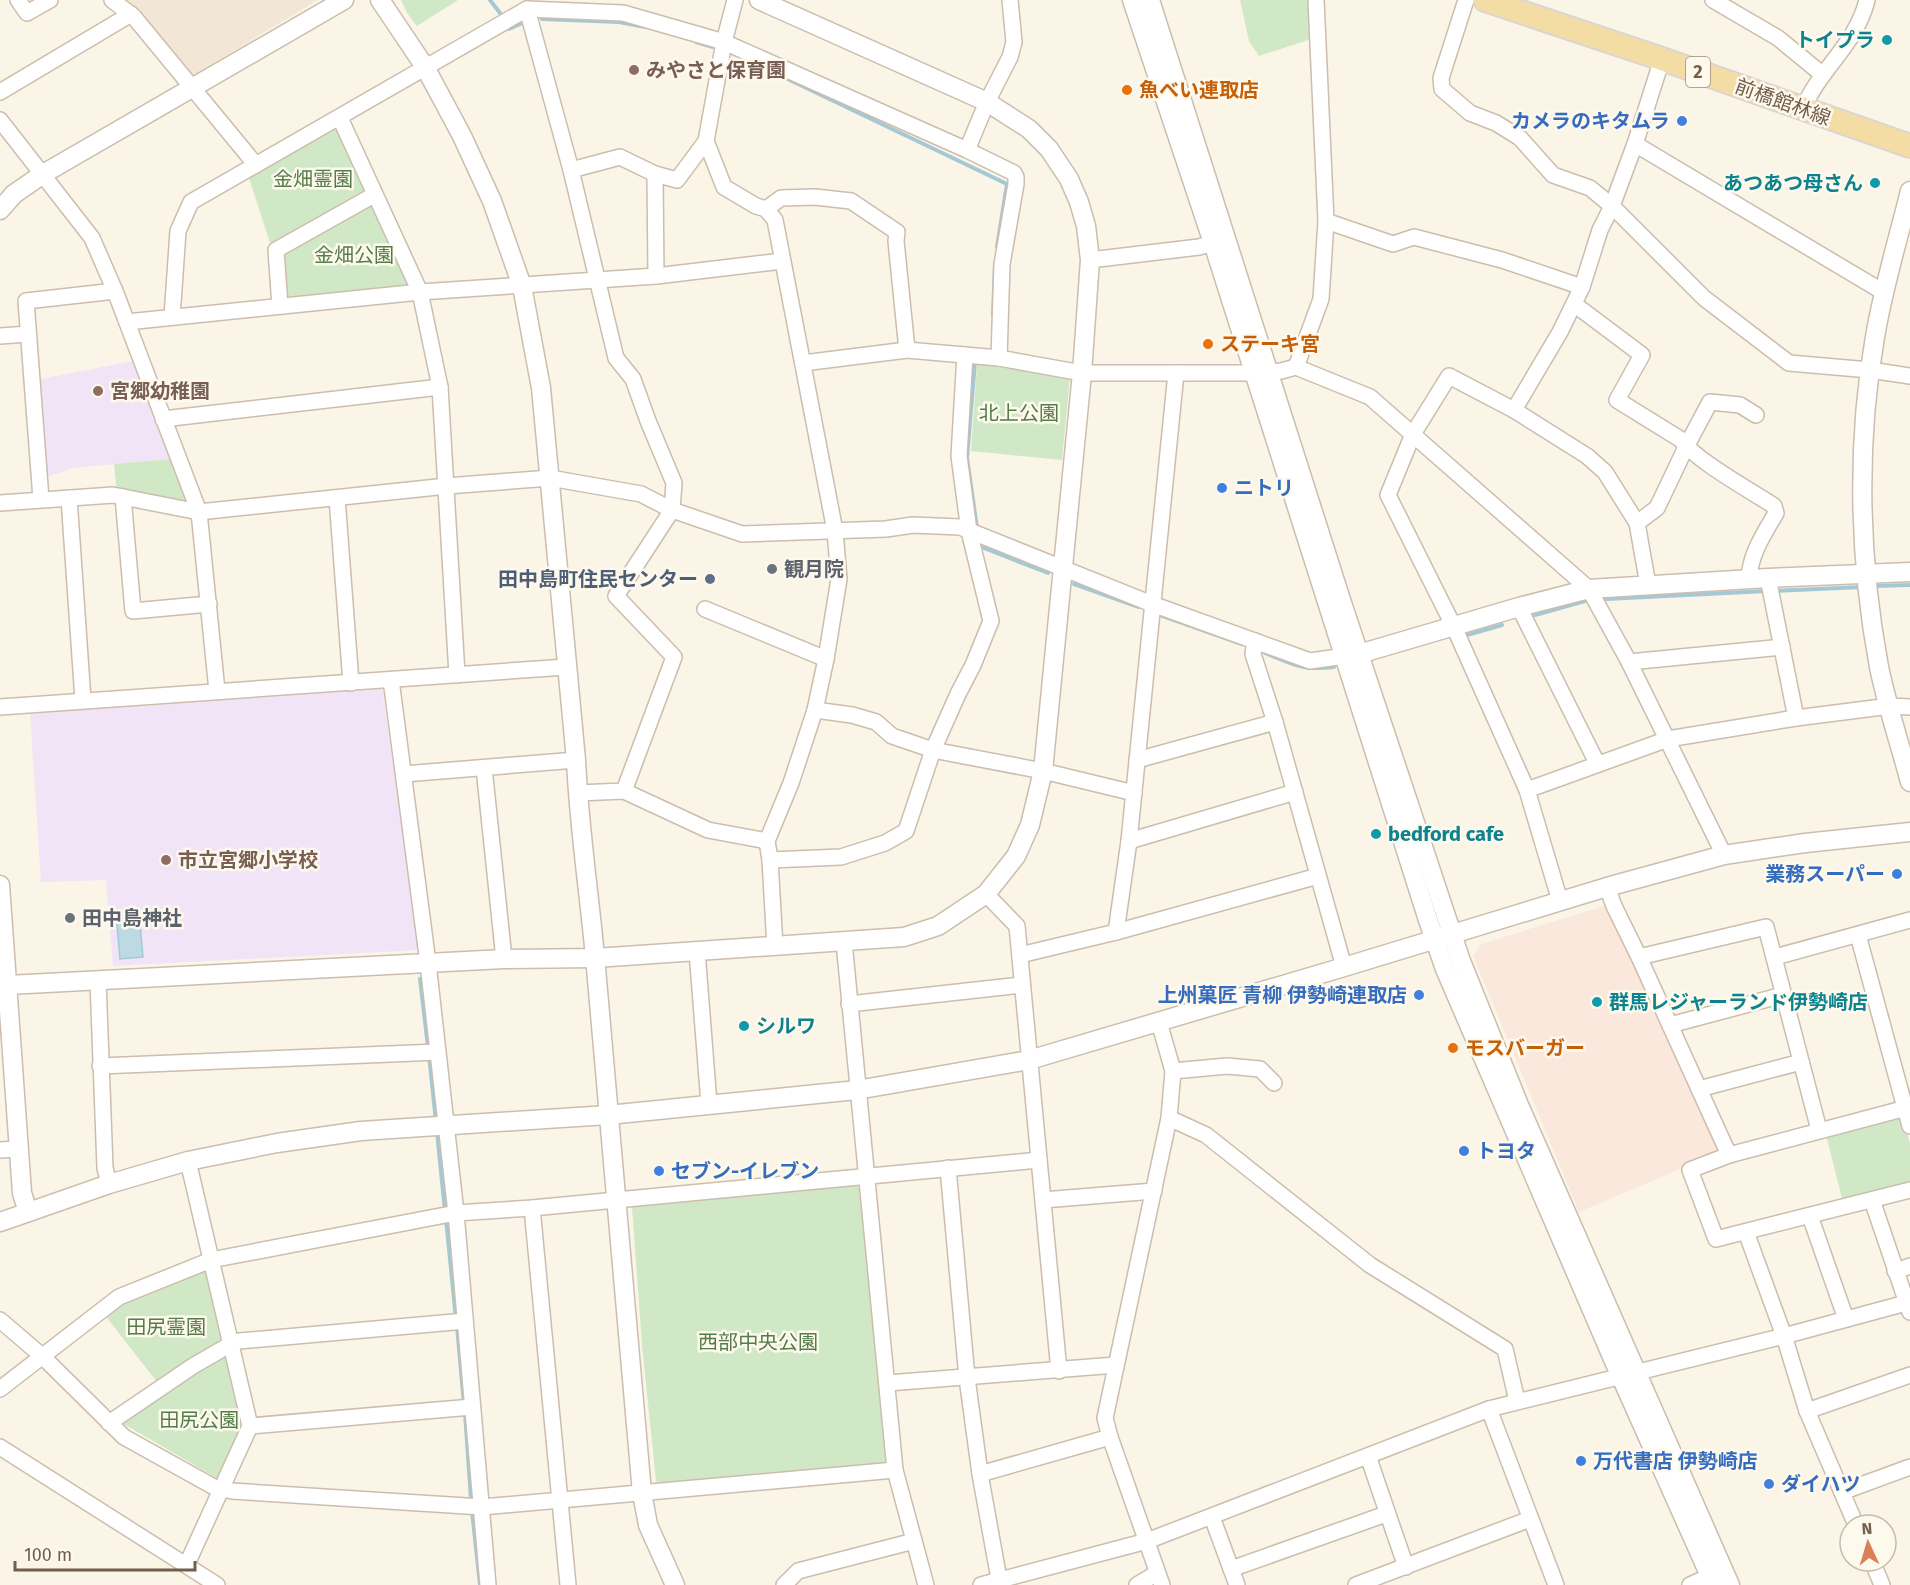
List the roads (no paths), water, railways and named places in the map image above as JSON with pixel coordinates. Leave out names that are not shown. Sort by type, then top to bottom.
[{"type":"main road","name":"前橋館林線","points":[[1485,0],[1662,58],[1910,146]]},
{"type":"street","points":[[18,0],[27,13],[50,0]]},
{"type":"street","points":[[112,0],[131,14],[256,165]]},
{"type":"street","points":[[0,210],[14,194],[43,174],[344,0]]},
{"type":"street","points":[[380,0],[425,68],[462,136],[492,201],[522,286],[541,388],[595,958],[614,1200],[642,1493],[648,1525],[675,1585]]},
{"type":"street","points":[[571,170],[620,157],[655,174],[677,180],[706,141],[724,42],[735,0]]},
{"type":"street","points":[[4,985],[504,959],[595,958],[904,937],[938,926],[986,894],[1016,856],[1030,825],[1043,771],[1082,373],[1090,260],[1086,226],[1079,202],[1069,178],[1059,163],[1029,129],[987,102],[759,0]]},
{"type":"street","points":[[968,150],[987,102],[1010,57],[1014,42],[1010,0]]},
{"type":"street","points":[[1132,0],[1213,243],[1262,373]]},
{"type":"street","points":[[1150,0],[1262,373],[1473,1037],[1629,1374],[1730,1585]]},
{"type":"street","points":[[1296,367],[1321,299],[1326,221],[1316,0]]},
{"type":"street","points":[[1466,0],[1441,78],[1442,89],[1470,113],[1496,123],[1520,138],[1553,175],[1590,188],[1612,206],[1704,298],[1789,363],[1910,376]]},
{"type":"street","points":[[1713,0],[1778,38],[1823,75]]},
{"type":"street","points":[[1803,109],[1823,75],[1857,30],[1867,0]]},
{"type":"street","points":[[527,9],[571,170],[616,358],[633,379],[674,483],[672,510],[616,596],[674,657],[624,791]]},
{"type":"street","points":[[172,317],[178,231],[191,202],[527,9],[623,13],[724,42],[968,150],[1014,173],[1016,177],[1002,264],[999,358]]},
{"type":"street","points":[[0,92],[131,14]]},
{"type":"street","points":[[1514,410],[1560,332],[1582,288],[1600,230],[1612,206],[1635,144],[1662,58]]},
{"type":"street","points":[[340,118],[420,292],[440,387],[457,675]]},
{"type":"street","points":[[0,120],[92,238],[116,291],[199,512],[217,692]]},
{"type":"street","points":[[706,141],[724,187],[756,206],[766,209],[775,220],[835,531],[839,579],[815,710],[791,783],[767,841],[774,947]]},
{"type":"street","points":[[1635,144],[1885,293]]},
{"type":"street","points":[[655,174],[656,276]]},
{"type":"street","points":[[1910,191],[1875,337],[1865,420],[1863,470],[1867,574],[1880,668],[1910,782]]},
{"type":"street","points":[[280,306],[276,250],[374,195]]},
{"type":"street","points":[[766,209],[781,198],[815,197],[851,201],[897,232],[907,350]]},
{"type":"street","points":[[1326,221],[1393,244],[1414,237],[1502,260],[1582,288]]},
{"type":"street","points":[[1090,260],[1199,247],[1213,243]]},
{"type":"street","points":[[127,322],[420,292],[599,282],[782,261]]},
{"type":"street","points":[[41,499],[26,300],[116,291]]},
{"type":"street","points":[[1574,304],[1642,355],[1617,400],[1680,439],[1686,447],[1774,506],[1776,513],[1756,550],[1749,570],[1749,579]]},
{"type":"street","points":[[0,336],[28,334]]},
{"type":"street","points":[[803,363],[907,350],[999,358],[1082,373],[1262,373],[1296,367],[1370,397],[1589,589],[1668,738],[1724,855]]},
{"type":"street","points":[[770,860],[841,857],[885,843],[906,831],[933,750],[991,621],[969,531],[959,456],[965,356]]},
{"type":"street","points":[[1116,932],[1130,841],[1176,373]]},
{"type":"street","points":[[1560,901],[1527,790],[1454,627],[1388,495],[1413,434],[1449,376],[1514,410],[1587,456],[1605,472],[1637,523],[1648,585]]},
{"type":"street","points":[[163,419],[440,387]]},
{"type":"street","points":[[1637,523],[1657,508],[1710,402],[1740,405],[1756,415]]},
{"type":"street","points":[[0,503],[113,495],[199,512],[447,486],[550,478],[641,494],[672,510],[742,534],[886,529],[913,525],[960,526],[1152,604],[1310,661],[1352,655],[1589,589],[1910,572]]},
{"type":"street","points":[[123,497],[132,611],[209,604]]},
{"type":"street","points":[[69,498],[83,700]]},
{"type":"street","points":[[338,498],[351,682]]},
{"type":"street","points":[[1768,578],[1796,718]]},
{"type":"street","points":[[1519,607],[1597,763]]},
{"type":"street","points":[[705,609],[826,659]]},
{"type":"street","points":[[1255,640],[1253,654],[1275,722],[1344,967]]},
{"type":"street","points":[[1629,662],[1782,647]]},
{"type":"street","points":[[0,707],[566,667]]},
{"type":"street","points":[[391,680],[428,963],[456,1213],[488,1585]]},
{"type":"street","points":[[1527,790],[1668,738],[1796,718],[1890,706],[1910,707]]},
{"type":"street","points":[[815,710],[852,715],[876,722],[892,736],[933,750],[1043,771],[1134,793]]},
{"type":"street","points":[[1137,760],[1275,722]]},
{"type":"street","points":[[404,774],[576,759]]},
{"type":"street","points":[[484,768],[504,959]]},
{"type":"street","points":[[578,794],[624,791],[708,830],[767,841]]},
{"type":"street","points":[[1130,841],[1295,792]]},
{"type":"street","points":[[0,1222],[109,1184],[189,1161],[248,1148],[330,1135],[608,1114],[857,1090],[1029,1060],[1607,887],[1724,855],[1804,843],[1910,832]]},
{"type":"street","points":[[1020,955],[1116,932],[1318,876]]},
{"type":"street","points":[[0,885],[9,1150],[28,1212]]},
{"type":"street","points":[[1607,887],[1729,1155]]},
{"type":"street","points":[[986,894],[1017,926],[1059,1371]]},
{"type":"street","points":[[1775,957],[1910,920]]},
{"type":"street","points":[[1639,957],[1766,927],[1819,1130]]},
{"type":"street","points":[[1858,934],[1908,1107],[1910,1126]]},
{"type":"street","points":[[844,942],[895,1470],[926,1585]]},
{"type":"street","points":[[697,951],[709,1104]]},
{"type":"street","points":[[98,980],[105,1168],[109,1184]]},
{"type":"street","points":[[849,1004],[1021,985]]},
{"type":"street","points":[[1670,1025],[1783,995]]},
{"type":"street","points":[[1137,1585],[1159,1579],[1148,1541],[1110,1437],[1106,1418],[1169,1118],[1173,1071],[1159,1022]]},
{"type":"street","points":[[100,1066],[438,1052]]},
{"type":"street","points":[[1699,1089],[1801,1062]]},
{"type":"street","points":[[1173,1071],[1227,1066],[1260,1069],[1275,1083]]},
{"type":"street","points":[[1908,1107],[1729,1155],[1690,1170],[1716,1239],[1910,1190]]},
{"type":"street","points":[[1169,1118],[1206,1135],[1370,1265],[1505,1349],[1517,1401]]},
{"type":"street","points":[[0,1389],[118,1297],[211,1260],[456,1213],[532,1208],[1039,1160]]},
{"type":"street","points":[[187,1564],[250,1426],[189,1161]]},
{"type":"street","points":[[948,1168],[967,1377],[980,1473],[999,1579]]},
{"type":"street","points":[[1043,1200],[1154,1191]]},
{"type":"street","points":[[981,1585],[1148,1541],[1489,1408],[1846,1319],[1908,1307],[1903,1269],[1872,1200]]},
{"type":"street","points":[[532,1208],[568,1585]]},
{"type":"street","points":[[1810,1216],[1846,1319]]},
{"type":"street","points":[[1746,1232],[1784,1336],[1807,1411],[1851,1513]]},
{"type":"street","points":[[0,1320],[42,1356],[124,1437],[221,1489],[482,1507],[895,1470]]},
{"type":"street","points":[[109,1423],[239,1341],[465,1321]]},
{"type":"street","points":[[888,1383],[1116,1365]]},
{"type":"street","points":[[1629,1374],[1712,1581],[1690,1585]]},
{"type":"street","points":[[1807,1411],[1910,1375]]},
{"type":"street","points":[[250,1426],[472,1407]]},
{"type":"street","points":[[1489,1408],[1556,1585]]},
{"type":"street","points":[[980,1473],[1110,1437]]},
{"type":"street","points":[[0,1448],[217,1585]]},
{"type":"street","points":[[1368,1456],[1406,1567]]},
{"type":"street","points":[[1842,1492],[1910,1467]]},
{"type":"street","points":[[1231,1569],[1386,1514]]},
{"type":"street","points":[[1212,1517],[1237,1585]]},
{"type":"street","points":[[1356,1585],[1530,1519]]},
{"type":"street","points":[[784,1585],[798,1571],[914,1541]]},
{"type":"water","points":[[139,912],[143,957],[120,959],[116,913]]},
{"type":"waterway","points":[[490,0],[500,13]]},
{"type":"waterway","points":[[542,19],[619,22],[645,27]]},
{"type":"waterway","points":[[509,29],[520,24]]},
{"type":"waterway","points":[[696,42],[713,47]]},
{"type":"waterway","points":[[771,71],[1007,184],[997,247]]},
{"type":"waterway","points":[[993,315],[995,263]]},
{"type":"waterway","points":[[975,362],[967,458],[977,528]]},
{"type":"waterway","points":[[979,542],[979,546],[1048,573]]},
{"type":"waterway","points":[[1074,584],[1139,607]]},
{"type":"waterway","points":[[1874,586],[1910,585]]},
{"type":"waterway","points":[[1775,591],[1863,587]]},
{"type":"waterway","points":[[1606,599],[1767,591]]},
{"type":"waterway","points":[[1535,615],[1585,601]]},
{"type":"waterway","points":[[1160,615],[1242,644]]},
{"type":"waterway","points":[[1467,635],[1502,625]]},
{"type":"waterway","points":[[1265,653],[1305,667],[1334,667]]},
{"type":"waterway","points":[[420,979],[428,1047]]},
{"type":"waterway","points":[[429,1055],[436,1122]]},
{"type":"waterway","points":[[437,1132],[445,1211]]},
{"type":"waterway","points":[[446,1219],[456,1319]]},
{"type":"waterway","points":[[457,1326],[464,1405]]},
{"type":"waterway","points":[[465,1413],[471,1499]]},
{"type":"waterway","points":[[472,1511],[480,1585]]},
{"type":"place","name":"トイプラ","points":[[1887,40]]},
{"type":"place","name":"みやさと保育園","points":[[634,70]]},
{"type":"place","name":"魚べい連取店","points":[[1127,90]]},
{"type":"place","name":"カメラのキタムラ","points":[[1682,121]]},
{"type":"place","name":"あつあつ母さん","points":[[1875,183]]},
{"type":"place","name":"ステーキ宮","points":[[1208,344]]},
{"type":"place","name":"宮郷幼稚園","points":[[98,391]]},
{"type":"place","name":"ニトリ","points":[[1222,488]]},
{"type":"place","name":"観月院","points":[[772,569]]},
{"type":"place","name":"田中島町住民センター","points":[[710,579]]},
{"type":"place","name":"bedford cafe","points":[[1376,834]]},
{"type":"place","name":"市立宮郷小学校","points":[[166,860]]},
{"type":"place","name":"業務スーパー","points":[[1897,874]]},
{"type":"place","name":"田中島神社","points":[[70,918]]},
{"type":"place","name":"上州菓匠 青柳 伊勢崎連取店","points":[[1419,995]]},
{"type":"place","name":"群馬レジャーランド伊勢崎店","points":[[1597,1002]]},
{"type":"place","name":"シルワ","points":[[744,1026]]},
{"type":"place","name":"モスバーガー","points":[[1453,1048]]},
{"type":"place","name":"トヨタ","points":[[1464,1151]]},
{"type":"place","name":"セブン-イレブン","points":[[659,1171]]},
{"type":"place","name":"万代書店 伊勢崎店","points":[[1581,1461]]},
{"type":"place","name":"ダイハツ","points":[[1769,1484]]},
{"type":"park label","name":"金畑霊園","points":[[313,179]]},
{"type":"park label","name":"金畑公園","points":[[354,255]]},
{"type":"park label","name":"北上公園","points":[[1019,413]]},
{"type":"park label","name":"田尻霊園","points":[[166,1327]]},
{"type":"park label","name":"西部中央公園","points":[[758,1342]]},
{"type":"park label","name":"田尻公園","points":[[199,1420]]}]
